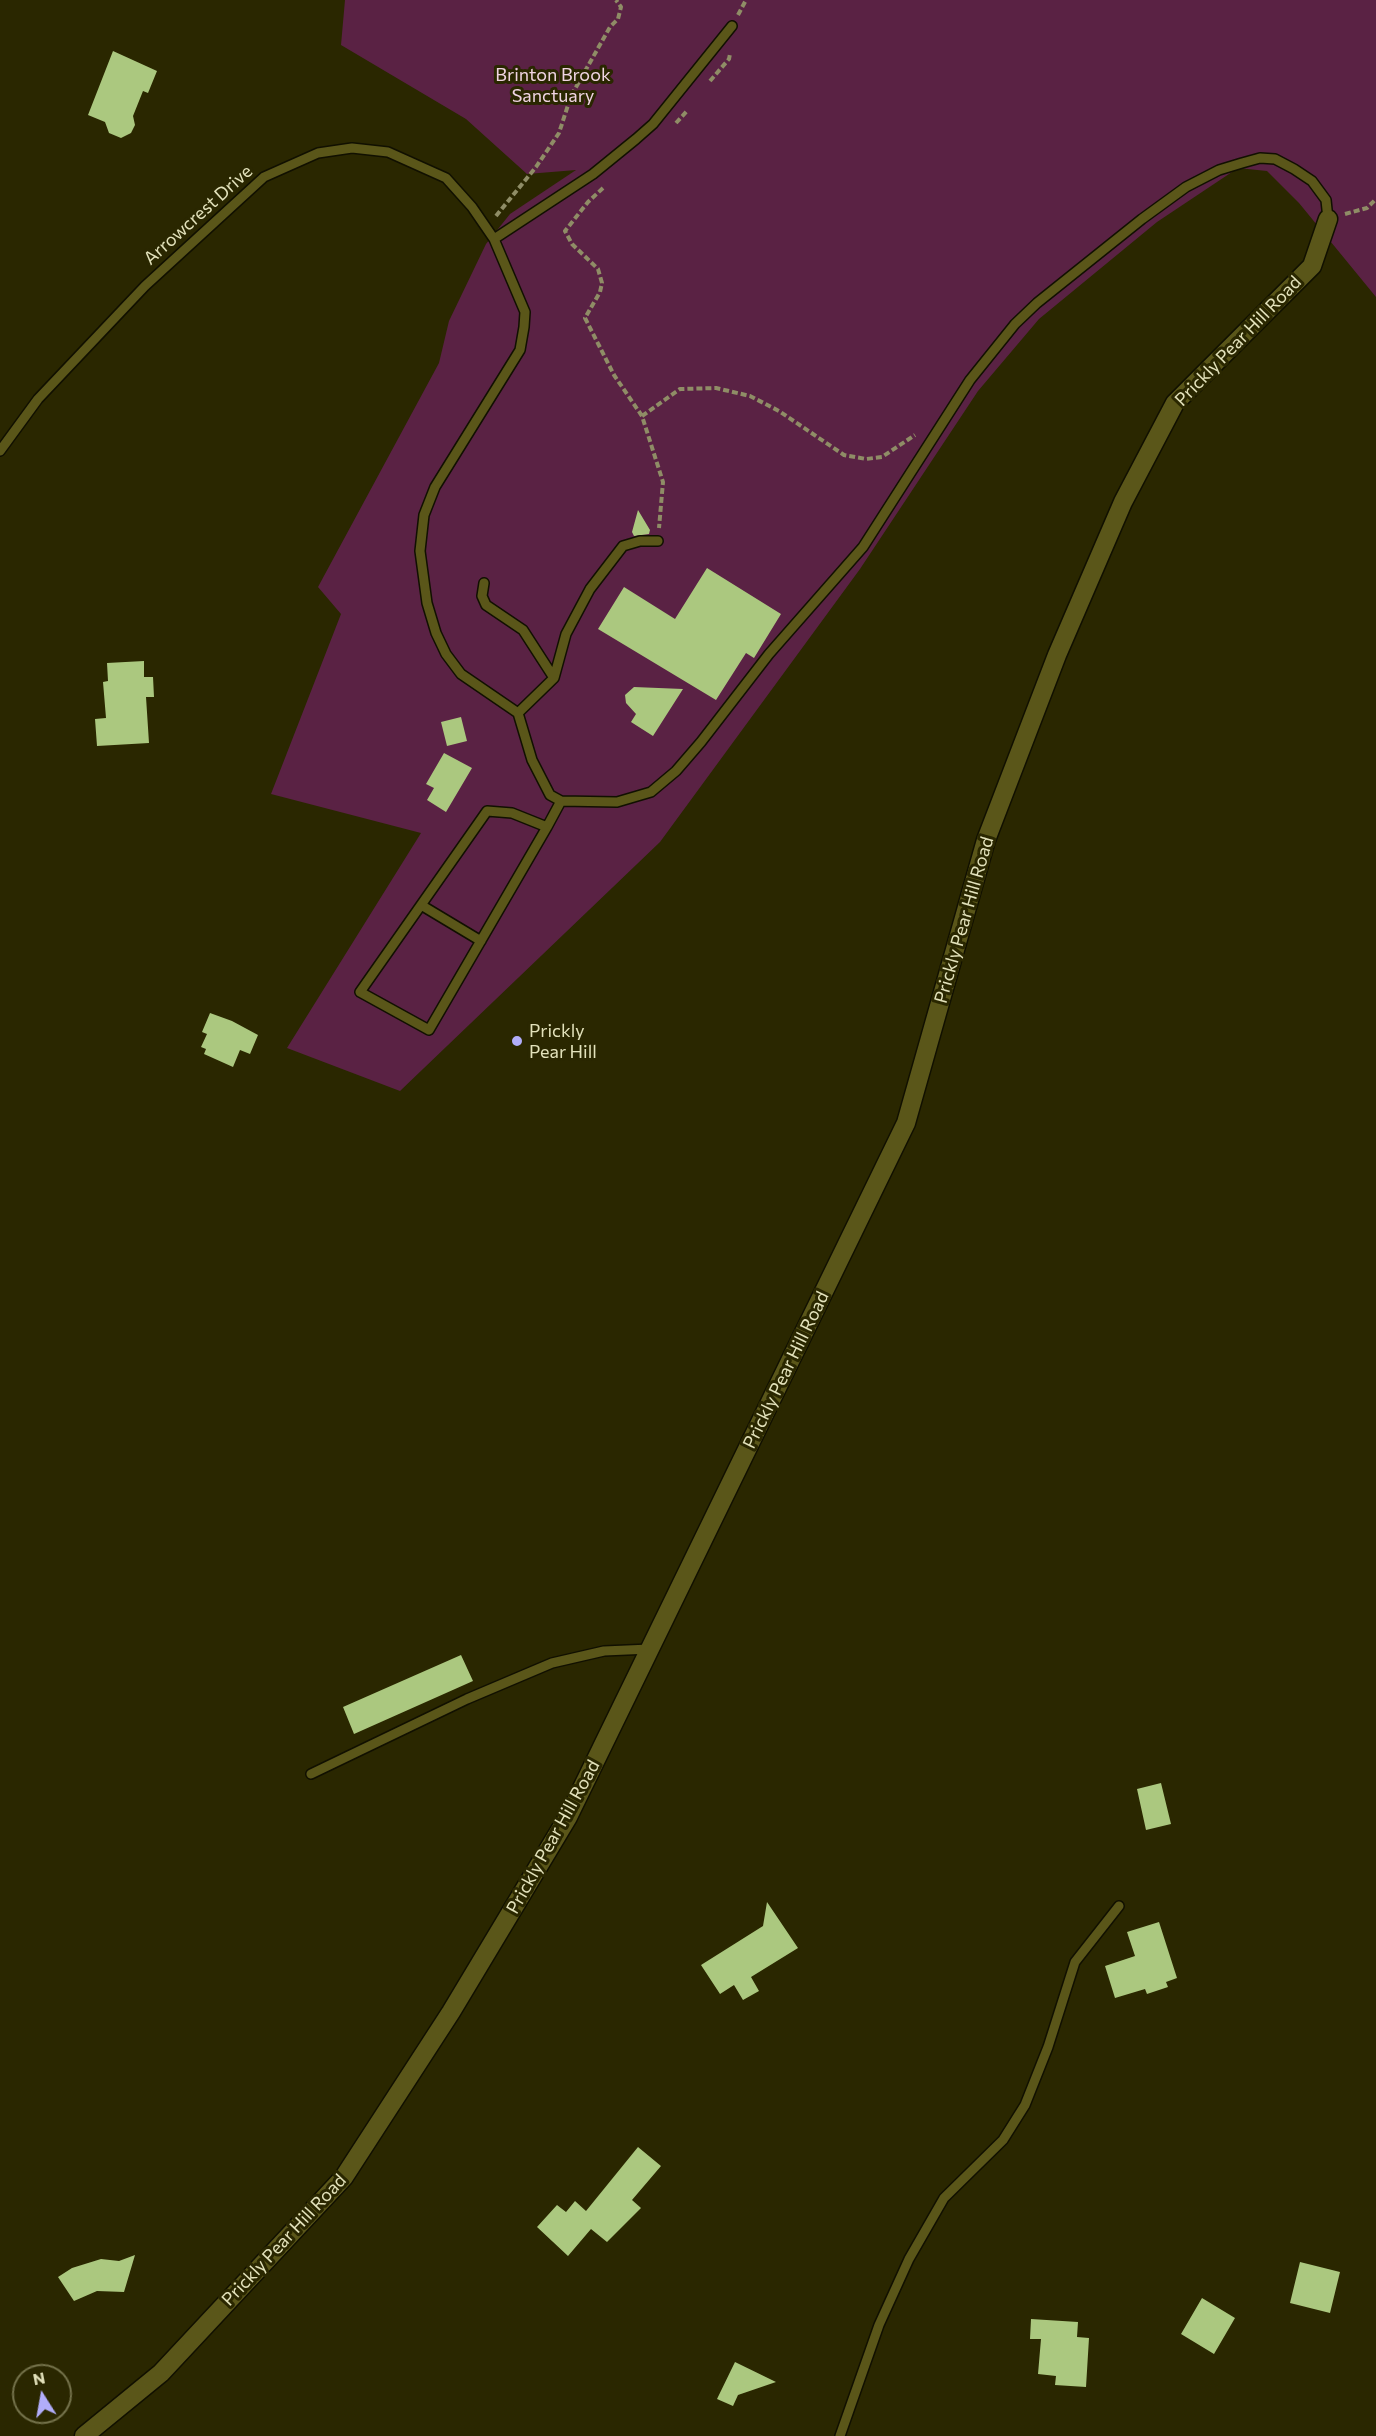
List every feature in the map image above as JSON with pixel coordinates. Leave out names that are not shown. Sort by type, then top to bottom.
[{"type":"street","name":"Prickly Pear Hill Road","points":[[84,2436],[161,2373],[344,2177],[451,2012],[568,1817],[906,1124],[986,840],[1057,655],[1123,502],[1175,404],[1312,266],[1328,219]]},
{"type":"lane","points":[[494,239],[593,174],[653,124],[732,26]]},
{"type":"lane","name":"Arrowcrest Drive","points":[[0,451],[38,399],[145,286],[264,177],[318,153],[352,148],[388,152],[446,178],[472,207],[494,239],[525,312],[520,350],[435,487],[423,515],[420,551],[427,603],[436,633],[446,654],[461,674],[518,713]]},
{"type":"lane","points":[[658,541],[640,541],[623,546],[590,589],[566,634],[554,678],[518,713],[532,760],[550,795],[561,801],[617,802],[651,792],[676,771],[782,638],[863,547],[970,380],[992,351],[1037,303],[1142,219],[1194,183],[1219,170],[1260,158],[1275,159],[1312,181],[1326,200],[1328,219]]},
{"type":"lane","points":[[484,583],[482,596],[486,605],[524,630],[554,678]]},
{"type":"lane","points":[[547,826],[512,813],[487,811],[360,992],[429,1030],[481,941],[547,826],[561,801]]},
{"type":"lane","points":[[421,905],[481,941]]},
{"type":"lane","points":[[311,1774],[467,1699],[552,1663],[604,1651],[650,1649]]},
{"type":"lane","points":[[840,2436],[879,2325],[909,2259],[944,2198],[1003,2140],[1025,2105],[1037,2079],[1075,1962],[1119,1906]]},
{"type":"path","points":[[486,229],[536,167],[559,133],[571,96],[610,27],[618,19],[621,7],[616,0]]},
{"type":"path","points":[[704,89],[729,59],[732,26],[746,0]]},
{"type":"path","points":[[674,125],[692,104]]},
{"type":"path","points":[[604,187],[588,202],[566,231],[572,244],[598,269],[602,283],[600,292],[585,318],[614,375],[642,416],[663,482],[658,541]]},
{"type":"path","points":[[1328,219],[1367,208],[1376,199]]},
{"type":"path","points":[[642,416],[680,389],[716,388],[750,396],[779,411],[844,454],[866,459],[882,457],[918,433]]},
{"type":"green space","name":"Brinton Brook Sanctuary","points":[[345,0],[1376,0],[1376,297],[1299,203],[1267,171],[1238,168],[1157,222],[1039,319],[978,391],[860,569],[660,842],[400,1091],[287,1048],[421,833],[271,794],[341,614],[318,587],[439,363],[449,321],[486,244],[510,214],[576,170],[527,174],[466,119],[341,45]]},
{"type":"building","points":[[113,51],[157,71],[148,93],[143,91],[133,116],[135,125],[131,133],[121,138],[109,133],[105,122],[88,115]]},
{"type":"building","points":[[638,510],[650,530],[649,534],[634,536],[632,532]]},
{"type":"building","points":[[707,568],[781,614],[754,658],[746,653],[716,700],[598,629],[624,587],[675,619]]},
{"type":"building","points":[[144,661],[144,677],[153,677],[154,697],[146,697],[149,743],[97,746],[95,719],[106,718],[103,682],[108,681],[107,663]]},
{"type":"building","points":[[634,687],[683,689],[653,736],[631,722],[636,714],[626,703],[625,695]]},
{"type":"building","points":[[461,717],[467,741],[447,746],[441,722]]},
{"type":"building","points":[[444,753],[472,768],[446,812],[427,800],[434,788],[426,784]]},
{"type":"building","points":[[210,1013],[232,1021],[258,1035],[250,1054],[240,1050],[233,1067],[204,1054],[206,1049],[201,1047],[207,1034],[202,1032]]},
{"type":"building","points":[[461,1655],[473,1681],[354,1734],[343,1707]]},
{"type":"building","points":[[1161,1783],[1171,1824],[1146,1830],[1137,1789]]},
{"type":"building","points":[[767,1902],[798,1948],[751,1977],[759,1991],[743,2000],[734,1985],[720,1994],[701,1965],[763,1926]]},
{"type":"building","points":[[1159,1922],[1177,1978],[1166,1982],[1168,1987],[1147,1994],[1145,1989],[1115,1998],[1105,1966],[1135,1956],[1127,1932]]},
{"type":"building","points":[[638,2147],[661,2166],[632,2200],[641,2208],[607,2242],[591,2229],[568,2256],[537,2227],[557,2205],[566,2212],[575,2201],[586,2211]]},
{"type":"building","points":[[135,2255],[124,2292],[97,2291],[74,2301],[58,2277],[72,2268],[101,2259],[119,2261]]},
{"type":"building","points":[[1300,2262],[1340,2272],[1330,2313],[1290,2303]]},
{"type":"building","points":[[1202,2298],[1235,2318],[1214,2354],[1181,2334]]},
{"type":"building","points":[[1031,2319],[1078,2322],[1077,2337],[1089,2338],[1086,2387],[1055,2385],[1056,2376],[1038,2374],[1041,2339],[1030,2339]]},
{"type":"building","points":[[735,2362],[776,2382],[738,2395],[733,2406],[717,2399]]},
{"type":"place","name":"Prickly Pear Hill","points":[[517,1041]]}]
